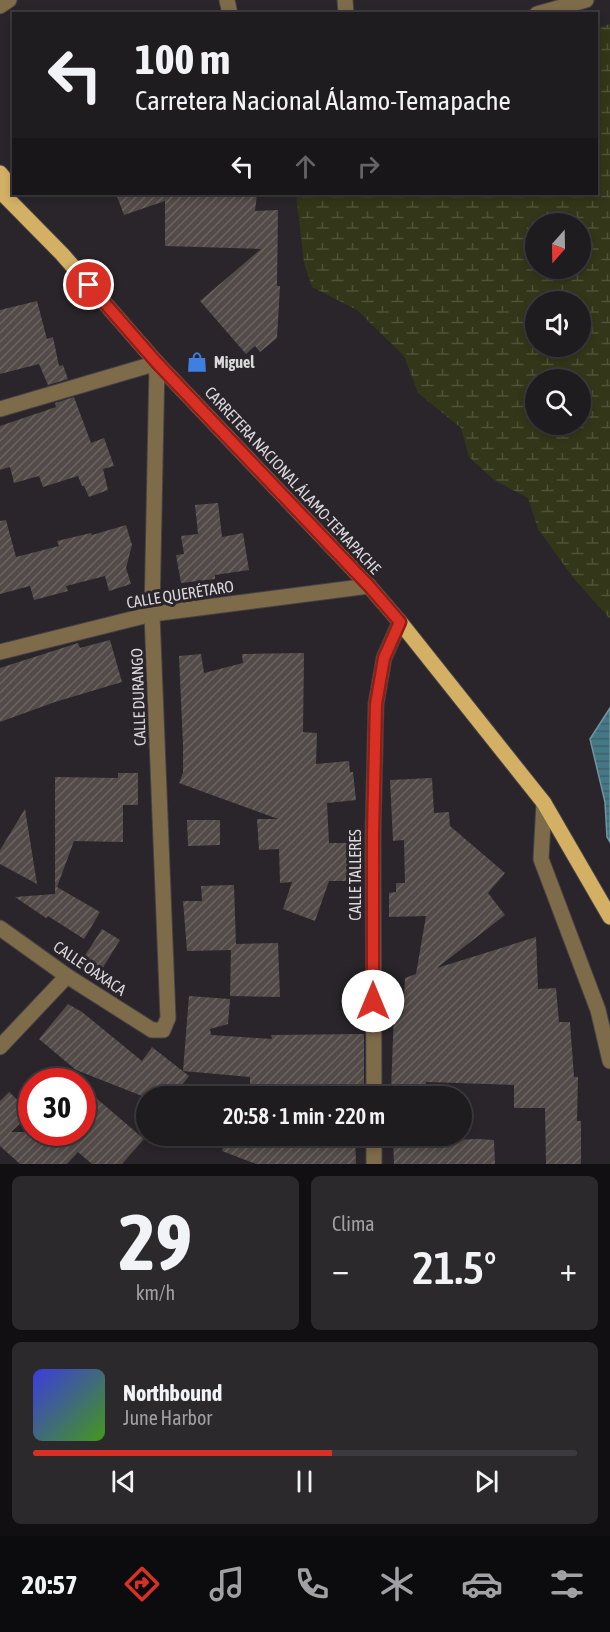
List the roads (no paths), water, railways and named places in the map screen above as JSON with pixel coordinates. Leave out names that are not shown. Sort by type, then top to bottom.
[{"type":"main road","name":"CARRETERA NACIONAL ÁLAMO-TEMAPACHE","points":[[14,195],[62,254],[157,363],[369,586],[400,622],[544,803],[610,917]]},
{"type":"street","points":[[0,6],[9,0]]},
{"type":"street","points":[[544,12],[586,0]]},
{"type":"street","points":[[0,409],[157,363]]},
{"type":"street","name":"CALLE DURANGO","points":[[157,363],[152,614],[168,1018],[163,1030]]},
{"type":"street","name":"CALLE QUERÉTARO","points":[[0,652],[152,614],[369,586]]},
{"type":"street","name":"CALLE TALLERES","points":[[374,1086],[373,834],[376,704],[384,658],[400,622]]},
{"type":"street","points":[[544,803],[541,859],[598,1010],[610,1060]]},
{"type":"street","name":"CALLE OAXACA","points":[[0,928],[152,1030],[163,1030]]},
{"type":"street","points":[[0,1047],[67,975]]},
{"type":"street","points":[[374,1146],[374,1164]]},
{"type":"water","points":[[610,708],[610,842],[607,837],[605,802],[590,739]]},
{"type":"place","name":"Miguel","points":[[197,362]]}]
